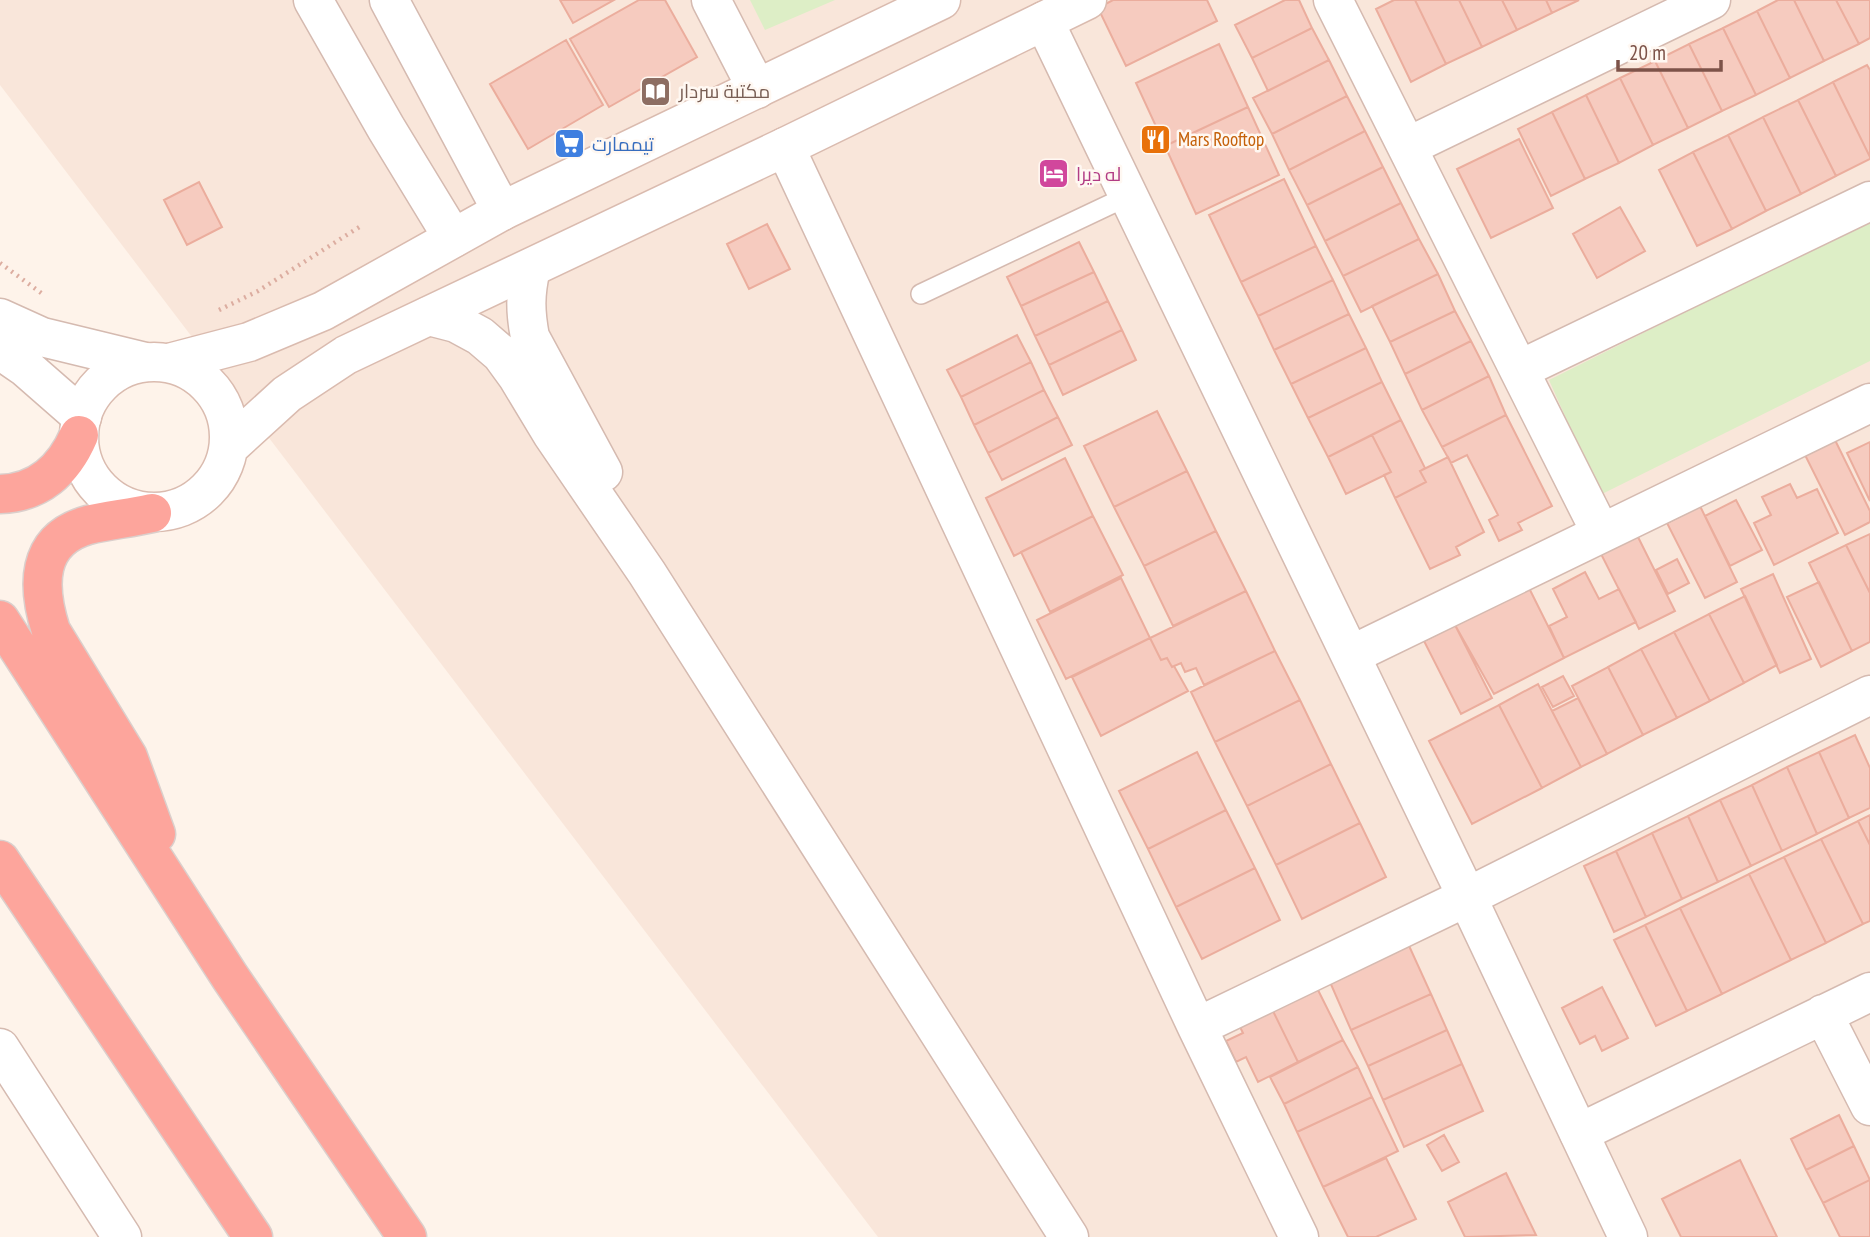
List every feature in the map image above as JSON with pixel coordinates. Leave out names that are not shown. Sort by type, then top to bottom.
[{"type":"highway","points":[[0,494],[25,491],[49,478],[71,454],[80,426]]},
{"type":"highway","points":[[152,513],[89,525],[71,531],[56,542],[42,575],[43,593],[51,631],[128,757],[181,901]]},
{"type":"highway","points":[[0,620],[181,901],[407,1237]]},
{"type":"highway","points":[[0,860],[253,1237]]},
{"type":"street","points":[[313,0],[453,238]]},
{"type":"street","points":[[389,0],[502,211]]},
{"type":"street","points":[[711,0],[757,89]]},
{"type":"street","points":[[0,318],[42,337],[157,362],[190,371],[208,384],[221,402],[229,423],[230,446],[224,468],[212,486],[195,501],[174,510],[152,513],[127,508],[106,495],[90,476],[81,453],[80,426],[91,397],[105,380],[124,368],[157,362],[249,342],[323,310],[502,211],[757,89],[882,16],[941,0]]},
{"type":"street","points":[[230,446],[287,394],[346,355],[1087,0]]},
{"type":"street","points":[[1333,0],[1601,533]]},
{"type":"street","points":[[1407,147],[1711,0]]},
{"type":"street","points":[[1044,21],[1628,1237]]},
{"type":"street","points":[[785,147],[1298,1237]]},
{"type":"street","points":[[1519,370],[1870,201]]},
{"type":"street","points":[[531,268],[526,291],[530,337],[602,469],[647,573]]},
{"type":"street","points":[[429,316],[456,323],[480,336],[501,354],[586,486],[647,573],[1069,1237]]},
{"type":"street","points":[[0,350],[26,368],[80,426]]},
{"type":"street","points":[[1350,655],[1870,403]]},
{"type":"street","points":[[1197,1027],[1467,897],[1870,695]]},
{"type":"street","points":[[1579,1133],[1870,992]]},
{"type":"street","points":[[1823,1014],[1870,1105]]},
{"type":"street","points":[[0,1048],[122,1237]]},
{"type":"lane","points":[[921,294],[1128,196]]},
{"type":"path","points":[[209,315],[258,291],[361,226]]},
{"type":"path","points":[[0,263],[42,294],[54,299]]},
{"type":"shaded area","points":[[0,0],[1870,0],[1870,1237],[878,1237],[0,85]]},
{"type":"green space","points":[[750,0],[835,0],[765,30]]},
{"type":"green space","points":[[1870,220],[1870,361],[1600,495],[1549,380]]},
{"type":"building","points":[[560,0],[614,0],[573,23]]},
{"type":"building","points":[[639,0],[665,0],[697,57],[609,107],[570,39]]},
{"type":"building","points":[[1113,0],[1207,0],[1217,21],[1126,66],[1098,8]]},
{"type":"building","points":[[1285,0],[1299,0],[1312,28],[1252,58],[1235,25]]},
{"type":"building","points":[[1394,0],[1415,0],[1446,64],[1411,82],[1376,9]]},
{"type":"building","points":[[1415,0],[1459,0],[1482,47],[1446,64]]},
{"type":"building","points":[[1459,0],[1502,0],[1517,30],[1482,47]]},
{"type":"building","points":[[1502,0],[1546,0],[1552,13],[1517,30]]},
{"type":"building","points":[[1546,0],[1579,0],[1552,13]]},
{"type":"building","points":[[1778,0],[1794,0],[1824,61],[1790,78],[1757,11]]},
{"type":"building","points":[[1794,0],[1836,0],[1859,44],[1824,61]]},
{"type":"building","points":[[1836,0],[1870,0],[1870,38],[1859,44]]},
{"type":"building","points":[[1757,11],[1790,78],[1756,95],[1723,28]]},
{"type":"building","points":[[1312,28],[1329,60],[1268,91],[1252,58]]},
{"type":"building","points":[[1723,28],[1756,95],[1722,111],[1689,44]]},
{"type":"building","points":[[566,40],[603,105],[528,149],[490,84]]},
{"type":"building","points":[[1219,44],[1248,107],[1165,146],[1136,83]]},
{"type":"building","points":[[1689,44],[1722,111],[1688,128],[1655,61]]},
{"type":"building","points":[[1329,60],[1347,96],[1272,134],[1253,98]]},
{"type":"building","points":[[1655,61],[1688,128],[1653,145],[1620,78]]},
{"type":"building","points":[[1867,65],[1870,70],[1870,157],[1833,82]]},
{"type":"building","points":[[1620,78],[1653,145],[1619,163],[1586,95]]},
{"type":"building","points":[[1833,82],[1870,157],[1836,176],[1798,100]]},
{"type":"building","points":[[1586,95],[1619,163],[1585,179],[1552,112]]},
{"type":"building","points":[[1347,96],[1365,131],[1289,170],[1272,134]]},
{"type":"building","points":[[1798,100],[1836,176],[1801,194],[1763,117]]},
{"type":"building","points":[[1248,107],[1279,175],[1196,214],[1165,146]]},
{"type":"building","points":[[1552,112],[1585,179],[1551,196],[1518,129]]},
{"type":"building","points":[[1763,117],[1801,194],[1766,211],[1728,135]]},
{"type":"building","points":[[1365,131],[1383,167],[1307,205],[1289,170]]},
{"type":"building","points":[[1728,135],[1766,211],[1732,229],[1693,152]]},
{"type":"building","points":[[1519,139],[1553,208],[1491,238],[1457,169]]},
{"type":"building","points":[[1693,152],[1732,229],[1697,246],[1659,170]]},
{"type":"building","points":[[1383,167],[1401,203],[1325,241],[1307,205]]},
{"type":"building","points":[[1284,179],[1316,246],[1241,282],[1209,215]]},
{"type":"building","points":[[199,182],[222,227],[187,245],[164,200]]},
{"type":"building","points":[[1401,203],[1419,239],[1343,276],[1325,241]]},
{"type":"building","points":[[1620,207],[1645,251],[1597,278],[1573,234]]},
{"type":"building","points":[[767,224],[790,269],[749,289],[727,244]]},
{"type":"building","points":[[1419,239],[1438,274],[1361,312],[1343,276]]},
{"type":"building","points":[[1079,242],[1094,272],[1021,306],[1007,277]]},
{"type":"building","points":[[1316,246],[1333,280],[1258,316],[1241,282]]},
{"type":"building","points":[[1094,272],[1108,301],[1035,336],[1021,306]]},
{"type":"building","points":[[1438,274],[1455,311],[1390,342],[1372,306]]},
{"type":"building","points":[[1333,280],[1349,314],[1274,350],[1258,316]]},
{"type":"building","points":[[1108,301],[1122,330],[1049,365],[1035,336]]},
{"type":"building","points":[[1455,311],[1471,341],[1405,374],[1390,342]]},
{"type":"building","points":[[1349,314],[1366,348],[1291,384],[1274,350]]},
{"type":"building","points":[[1122,330],[1136,360],[1063,395],[1049,365]]},
{"type":"building","points":[[1017,335],[1031,362],[961,397],[947,370]]},
{"type":"building","points":[[1471,341],[1489,376],[1422,410],[1405,374]]},
{"type":"building","points":[[1366,348],[1382,382],[1308,418],[1291,384]]},
{"type":"building","points":[[1031,362],[1044,390],[974,425],[961,397]]},
{"type":"building","points":[[1489,376],[1506,415],[1442,447],[1422,410]]},
{"type":"building","points":[[1382,382],[1401,420],[1328,457],[1308,418]]},
{"type":"building","points":[[1044,390],[1058,417],[988,453],[974,425]]},
{"type":"building","points":[[1157,411],[1187,471],[1114,507],[1084,446]]},
{"type":"building","points":[[1506,415],[1552,506],[1518,523],[1522,530],[1499,541],[1489,520],[1498,515],[1467,455],[1451,463],[1442,447]]},
{"type":"building","points":[[1058,417],[1072,445],[1002,480],[988,453]]},
{"type":"building","points":[[1401,420],[1425,468],[1420,471],[1426,482],[1395,498],[1384,475],[1391,472],[1372,435]]},
{"type":"building","points":[[1372,435],[1391,472],[1346,494],[1328,457]]},
{"type":"building","points":[[1833,436],[1870,511],[1870,522],[1845,535],[1803,451]]},
{"type":"building","points":[[1870,442],[1870,501],[1847,453]]},
{"type":"building","points":[[1448,457],[1484,532],[1456,547],[1460,555],[1430,569],[1395,498],[1426,482],[1420,471]]},
{"type":"building","points":[[1065,458],[1093,516],[1014,556],[986,498]]},
{"type":"building","points":[[1187,471],[1216,531],[1144,566],[1114,507]]},
{"type":"building","points":[[1790,484],[1797,498],[1817,489],[1838,533],[1774,565],[1754,523],[1771,515],[1762,497]]},
{"type":"building","points":[[1736,500],[1762,550],[1730,566],[1705,516]]},
{"type":"building","points":[[1700,506],[1737,582],[1705,598],[1667,523]]},
{"type":"building","points":[[1093,516],[1123,575],[1050,612],[1021,552]]},
{"type":"building","points":[[1216,531],[1246,591],[1173,626],[1144,566]]},
{"type":"building","points":[[1635,531],[1675,611],[1639,629],[1599,550]]},
{"type":"building","points":[[1870,534],[1870,593],[1846,545]]},
{"type":"building","points":[[1846,545],[1870,593],[1870,642],[1852,651],[1809,563]]},
{"type":"building","points":[[1677,559],[1689,583],[1668,594],[1656,570]]},
{"type":"building","points":[[1585,572],[1599,599],[1619,589],[1636,622],[1564,658],[1549,626],[1567,617],[1553,589]]},
{"type":"building","points":[[1773,574],[1811,659],[1780,673],[1741,589]]},
{"type":"building","points":[[1121,578],[1150,638],[1066,679],[1037,620]]},
{"type":"building","points":[[1819,582],[1852,651],[1821,667],[1787,597]]},
{"type":"building","points":[[1529,588],[1564,658],[1494,694],[1455,625]]},
{"type":"building","points":[[1246,591],[1275,651],[1204,685],[1196,668],[1185,672],[1181,663],[1172,667],[1167,658],[1161,660],[1150,638]]},
{"type":"building","points":[[1745,596],[1777,665],[1744,683],[1709,614]]},
{"type":"building","points":[[1709,614],[1744,683],[1710,701],[1674,632]]},
{"type":"building","points":[[1455,625],[1492,698],[1461,714],[1424,641]]},
{"type":"building","points":[[1674,632],[1710,701],[1677,718],[1641,649]]},
{"type":"building","points":[[1150,638],[1161,660],[1167,658],[1172,667],[1174,666],[1188,691],[1101,736],[1072,677]]},
{"type":"building","points":[[1641,649],[1677,718],[1643,735],[1608,667]]},
{"type":"building","points":[[1275,651],[1300,700],[1215,742],[1191,692]]},
{"type":"building","points":[[1608,667],[1643,735],[1607,754],[1572,686]]},
{"type":"building","points":[[1563,676],[1574,696],[1553,707],[1542,687]]},
{"type":"building","points":[[1538,684],[1581,767],[1542,788],[1499,705]]},
{"type":"building","points":[[1578,698],[1607,754],[1581,767],[1552,711]]},
{"type":"building","points":[[1300,700],[1331,764],[1247,806],[1215,742]]},
{"type":"building","points":[[1499,705],[1542,788],[1472,824],[1429,741]]},
{"type":"building","points":[[1855,735],[1870,768],[1870,808],[1849,818],[1819,752]]},
{"type":"building","points":[[1197,752],[1226,810],[1148,849],[1119,791]]},
{"type":"building","points":[[1819,752],[1849,818],[1817,834],[1787,767]]},
{"type":"building","points":[[1331,764],[1360,823],[1276,865],[1247,806]]},
{"type":"building","points":[[1787,767],[1817,834],[1782,851],[1752,785]]},
{"type":"building","points":[[1752,785],[1782,851],[1751,866],[1720,800]]},
{"type":"building","points":[[1720,800],[1751,866],[1718,882],[1688,816]]},
{"type":"building","points":[[1226,810],[1255,868],[1176,907],[1148,849]]},
{"type":"building","points":[[1870,815],[1870,845],[1858,821]]},
{"type":"building","points":[[1688,816],[1718,882],[1682,899],[1652,833]]},
{"type":"building","points":[[1858,821],[1870,845],[1870,921],[1863,924],[1821,839]]},
{"type":"building","points":[[1360,823],[1386,877],[1302,919],[1276,865]]},
{"type":"building","points":[[1652,833],[1682,899],[1646,917],[1616,851]]},
{"type":"building","points":[[1821,839],[1863,924],[1826,943],[1784,857]]},
{"type":"building","points":[[1616,851],[1646,917],[1614,932],[1584,866]]},
{"type":"building","points":[[1784,857],[1826,943],[1791,960],[1749,874]]},
{"type":"building","points":[[1255,868],[1280,920],[1202,959],[1176,907]]},
{"type":"building","points":[[1749,874],[1791,960],[1722,994],[1680,908]]},
{"type":"building","points":[[1680,908],[1722,994],[1687,1011],[1645,925]]},
{"type":"building","points":[[1645,925],[1687,1011],[1656,1026],[1614,940]]},
{"type":"building","points":[[1405,937],[1431,994],[1351,1030],[1326,973]]},
{"type":"building","points":[[1316,986],[1343,1040],[1298,1062],[1272,1009]]},
{"type":"building","points":[[1602,987],[1628,1038],[1602,1051],[1595,1036],[1580,1044],[1562,1008]]},
{"type":"building","points":[[1431,994],[1447,1030],[1368,1066],[1351,1030]]},
{"type":"building","points":[[1272,1009],[1298,1062],[1258,1082],[1246,1057],[1236,1062],[1226,1041],[1243,1033],[1239,1025]]},
{"type":"building","points":[[1447,1030],[1462,1064],[1383,1100],[1368,1066]]},
{"type":"building","points":[[1343,1040],[1358,1067],[1284,1104],[1270,1077]]},
{"type":"building","points":[[1462,1064],[1483,1111],[1404,1147],[1383,1100]]},
{"type":"building","points":[[1358,1067],[1372,1097],[1297,1132],[1284,1104]]},
{"type":"building","points":[[1372,1097],[1398,1151],[1323,1187],[1297,1132]]},
{"type":"building","points":[[1839,1115],[1854,1146],[1806,1170],[1791,1139]]},
{"type":"building","points":[[1444,1135],[1459,1162],[1442,1171],[1427,1145]]},
{"type":"building","points":[[1854,1146],[1870,1180],[1823,1203],[1806,1170]]},
{"type":"building","points":[[1386,1158],[1416,1219],[1376,1237],[1348,1237],[1323,1187]]},
{"type":"building","points":[[1740,1160],[1777,1237],[1681,1237],[1662,1199]]},
{"type":"building","points":[[1506,1173],[1536,1235],[1465,1237],[1448,1202]]},
{"type":"building","points":[[1870,1180],[1870,1237],[1840,1237],[1823,1203]]},
{"type":"place","name":"مكتبة سردار","points":[[656,91]]},
{"type":"place","name":"Mars Rooftop","points":[[1155,139]]},
{"type":"place","name":"تیممارت","points":[[569,144]]},
{"type":"place","name":"له ديرا","points":[[1053,174]]}]
